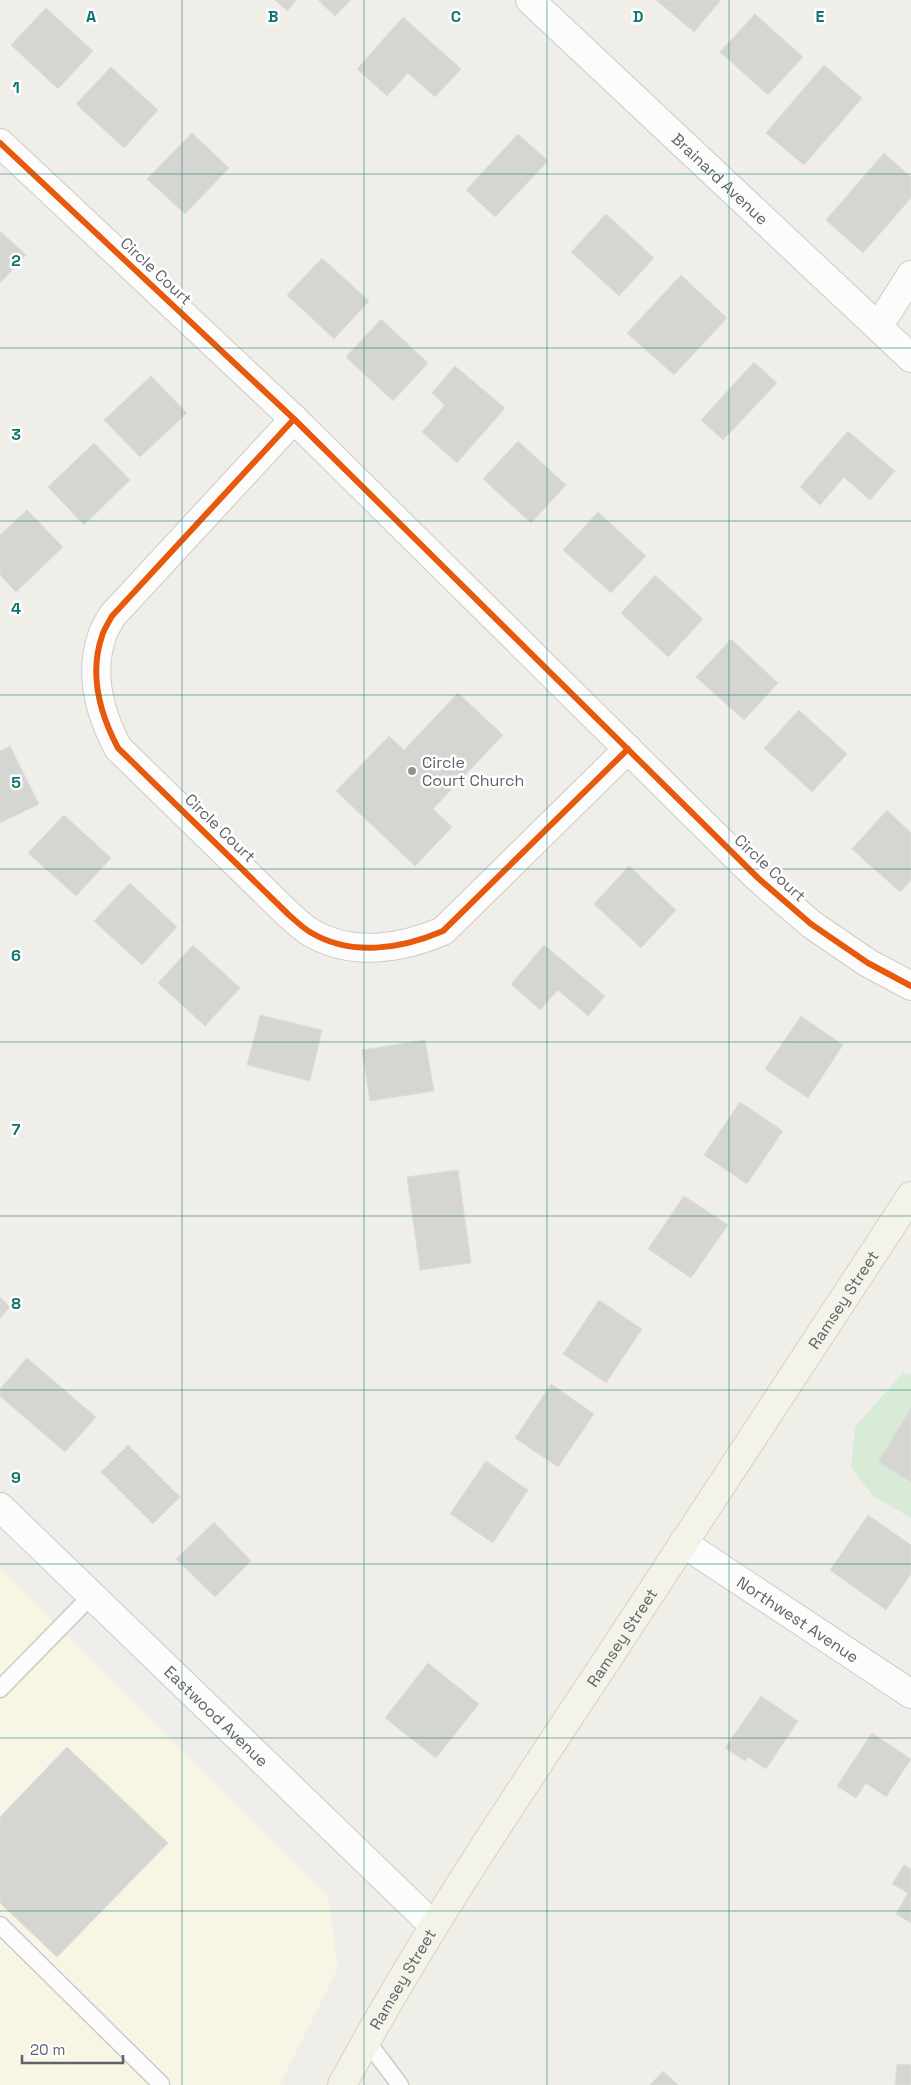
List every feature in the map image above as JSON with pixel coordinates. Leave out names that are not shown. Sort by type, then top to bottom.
[{"type":"main road","name":"Ramsey Street","points":[[342,2085],[366,2040],[434,1926],[911,1196]]},
{"type":"street","name":"Brainard Avenue","points":[[530,0],[911,358]]},
{"type":"street","name":"Circle Court","points":[[0,143],[294,419],[758,878],[811,924],[868,963],[911,986]]},
{"type":"street","points":[[878,327],[911,275]]},
{"type":"street","name":"Circle Court","points":[[294,419],[112,616],[102,636],[97,659],[96,682],[100,705],[107,727],[118,748],[289,915],[309,932],[330,942],[352,947],[376,948],[399,946],[442,931],[628,749]]},
{"type":"street","name":"Eastwood Avenue","points":[[0,1507],[434,1926]]},
{"type":"street","name":"Northwest Avenue","points":[[683,1544],[911,1694]]},
{"type":"lane","points":[[0,1689],[92,1595]]},
{"type":"lane","points":[[0,1925],[161,2084]]},
{"type":"lane","points":[[366,2040],[400,2085]]},
{"type":"shaded area","points":[[0,1568],[328,1897],[338,1968],[280,2085],[0,2085]]},
{"type":"green space","points":[[903,1373],[911,1374],[911,1518],[872,1495],[851,1467],[855,1427]]},
{"type":"building","points":[[275,0],[297,0],[287,11]]},
{"type":"building","points":[[318,0],[351,0],[335,16]]},
{"type":"building","points":[[656,0],[721,0],[694,32]]},
{"type":"building","points":[[46,8],[93,51],[58,89],[11,45]]},
{"type":"building","points":[[755,14],[803,57],[768,95],[720,52]]},
{"type":"building","points":[[403,17],[461,69],[435,97],[408,73],[387,96],[357,69]]},
{"type":"building","points":[[824,65],[862,98],[804,165],[766,133]]},
{"type":"building","points":[[111,67],[158,110],[124,148],[76,104]]},
{"type":"building","points":[[192,133],[229,168],[185,214],[147,179]]},
{"type":"building","points":[[518,134],[548,161],[495,217],[466,190]]},
{"type":"building","points":[[884,153],[911,177],[911,198],[863,253],[826,220]]},
{"type":"building","points":[[606,214],[654,258],[619,296],[571,252]]},
{"type":"building","points":[[0,231],[26,255],[0,283]]},
{"type":"building","points":[[322,258],[369,301],[334,339],[287,295]]},
{"type":"building","points":[[681,275],[727,318],[674,375],[627,333]]},
{"type":"building","points":[[381,319],[428,363],[393,401],[346,357]]},
{"type":"building","points":[[754,362],[777,383],[723,440],[701,420]]},
{"type":"building","points":[[455,366],[505,408],[457,463],[422,432],[445,405],[432,393]]},
{"type":"building","points":[[151,376],[187,413],[140,457],[104,420]]},
{"type":"building","points":[[848,431],[895,471],[870,500],[844,477],[820,505],[800,487]]},
{"type":"building","points":[[518,441],[566,485],[531,523],[483,479]]},
{"type":"building","points":[[94,443],[130,480],[84,525],[48,487]]},
{"type":"building","points":[[27,510],[63,547],[16,592],[0,575],[0,535]]},
{"type":"building","points":[[598,512],[646,556],[611,593],[563,550]]},
{"type":"building","points":[[655,575],[703,619],[668,657],[621,613]]},
{"type":"building","points":[[731,639],[778,683],[744,720],[696,677]]},
{"type":"building","name":"Circle Court Church","points":[[458,693],[503,735],[433,809],[452,827],[415,866],[336,791],[389,736],[404,750]]},
{"type":"building","points":[[799,710],[847,754],[812,792],[764,748]]},
{"type":"building","points":[[10,746],[39,804],[0,823],[0,751]]},
{"type":"building","points":[[887,810],[911,833],[911,880],[900,892],[852,849]]},
{"type":"building","points":[[64,815],[111,858],[76,896],[28,853]]},
{"type":"building","points":[[629,866],[676,910],[641,948],[594,904]]},
{"type":"building","points":[[130,883],[177,927],[142,965],[94,921]]},
{"type":"building","points":[[193,945],[240,988],[205,1026],[158,983]]},
{"type":"building","points":[[544,945],[605,996],[588,1016],[558,990],[540,1010],[511,984]]},
{"type":"building","points":[[260,1015],[322,1030],[310,1081],[247,1065]]},
{"type":"building","points":[[801,1016],[843,1045],[808,1098],[765,1069]]},
{"type":"building","points":[[425,1040],[434,1091],[370,1101],[362,1050]]},
{"type":"building","points":[[740,1102],[783,1131],[747,1184],[704,1155]]},
{"type":"building","points":[[458,1170],[471,1263],[420,1270],[407,1177]]},
{"type":"building","points":[[684,1196],[728,1225],[691,1278],[648,1249]]},
{"type":"building","points":[[0,1297],[10,1307],[0,1318]]},
{"type":"building","points":[[599,1300],[642,1329],[606,1383],[563,1354]]},
{"type":"building","points":[[27,1358],[96,1417],[65,1452],[0,1396],[0,1389]]},
{"type":"building","points":[[551,1384],[594,1414],[558,1467],[515,1438]]},
{"type":"building","points":[[911,1408],[911,1482],[878,1462]]},
{"type":"building","points":[[128,1445],[180,1497],[153,1524],[101,1472]]},
{"type":"building","points":[[486,1461],[528,1490],[493,1543],[450,1514]]},
{"type":"building","points":[[868,1515],[911,1545],[911,1574],[886,1610],[830,1570]]},
{"type":"building","points":[[214,1522],[251,1561],[215,1597],[176,1559]]},
{"type":"building","points":[[428,1663],[479,1704],[436,1758],[385,1718]]},
{"type":"building","points":[[761,1696],[798,1721],[766,1769],[748,1757],[745,1761],[725,1748]]},
{"type":"building","points":[[872,1733],[911,1759],[886,1797],[866,1783],[856,1798],[837,1786]]},
{"type":"building","points":[[67,1747],[168,1843],[57,1957],[0,1903],[0,1817]]},
{"type":"building","points":[[904,1865],[911,1869],[911,1923],[896,1914],[908,1893],[892,1884]]},
{"type":"building","points":[[897,2064],[911,2065],[911,2085],[895,2085]]},
{"type":"building","points":[[663,2071],[678,2085],[650,2085]]},
{"type":"cycle path","points":[[0,143],[294,419],[758,878],[811,924],[868,963],[911,986]]},
{"type":"cycle path","points":[[294,419],[112,616],[105,628],[98,650],[96,665],[98,694],[106,722],[118,748],[289,915],[310,932],[342,945],[376,948],[410,942],[443,931],[628,749]]},
{"type":"place","name":"Circle Court Church","points":[[412,771]]}]
